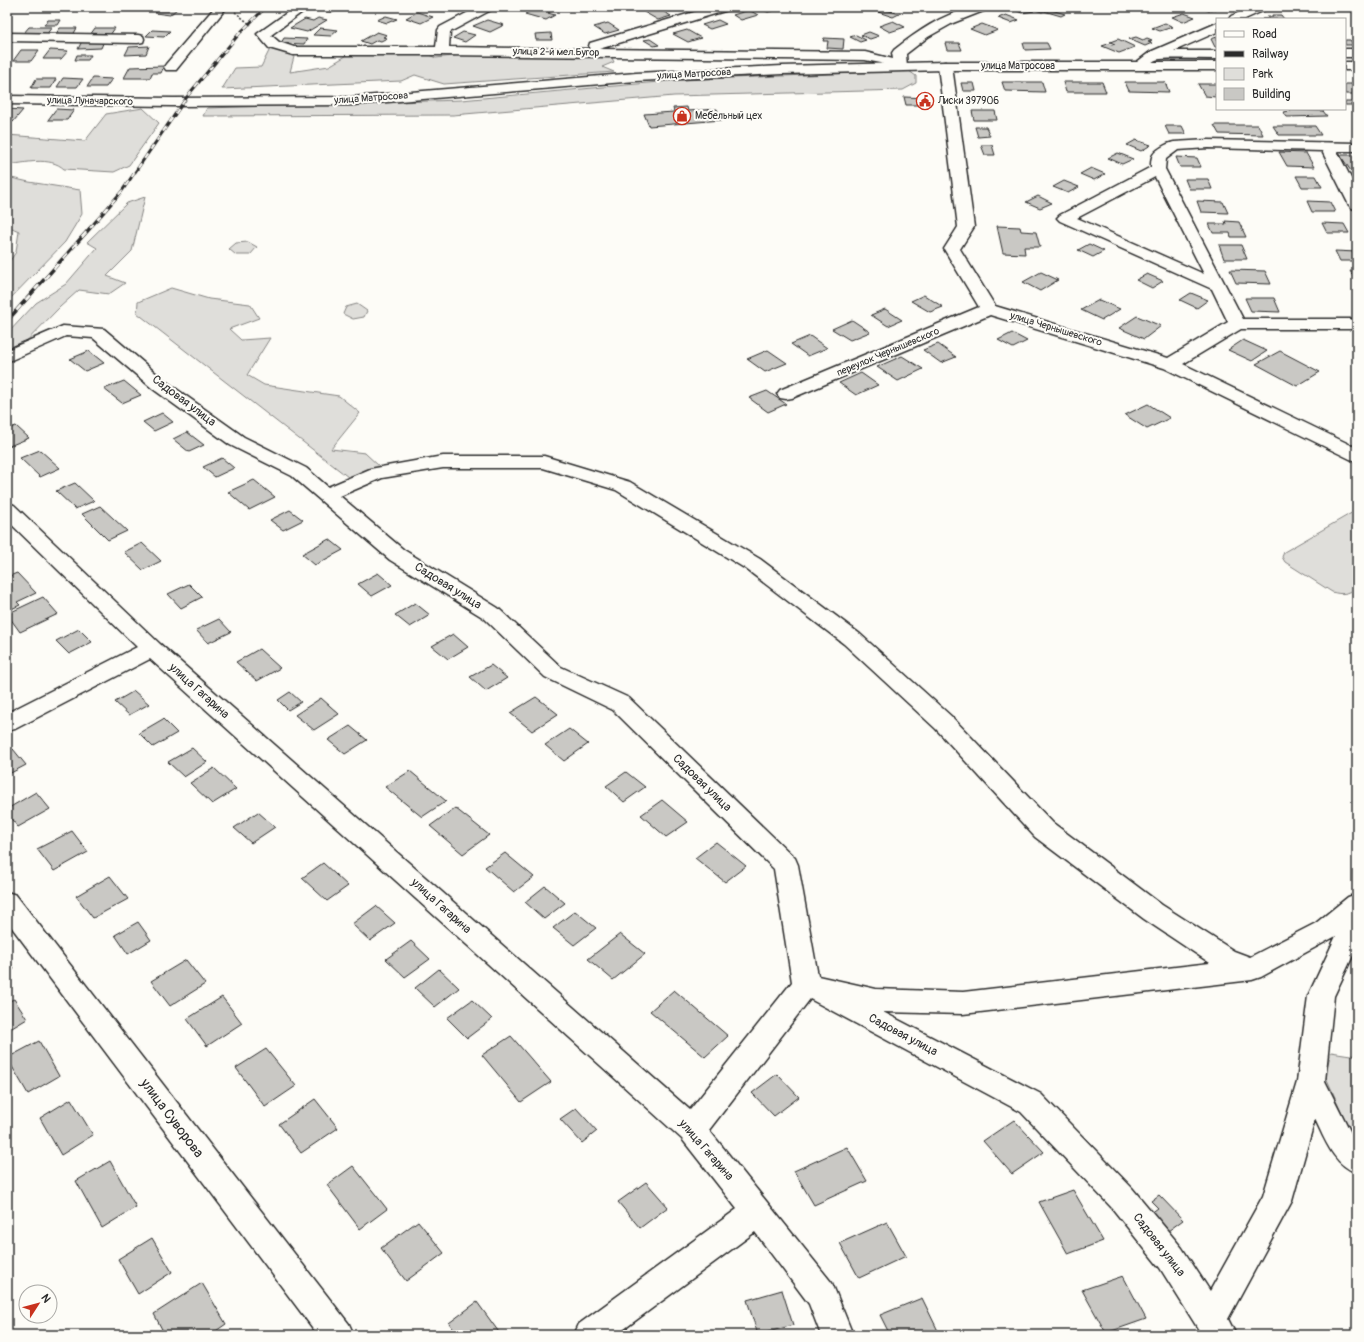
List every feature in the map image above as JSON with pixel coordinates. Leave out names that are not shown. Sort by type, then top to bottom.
[{"type":"street","points":[[171,67],[221,7]]},
{"type":"street","points":[[263,34],[303,7]]},
{"type":"street","points":[[442,51],[444,30],[487,7]]},
{"type":"street","points":[[574,52],[724,7]]},
{"type":"street","points":[[900,67],[899,54],[923,34],[949,20],[982,7]]},
{"type":"street","points":[[1236,18],[1261,7]]},
{"type":"street","points":[[1140,65],[1155,55],[1216,27]]},
{"type":"street","name":"улица 2-й мел.Бугор","points":[[263,34],[274,44],[292,51],[574,52],[865,56],[885,60],[900,67]]},
{"type":"street","points":[[7,37],[138,39]]},
{"type":"street","points":[[1346,53],[1357,53]]},
{"type":"street","points":[[1155,55],[1216,57]]},
{"type":"street","points":[[1155,55],[1178,66]]},
{"type":"street","name":"улица Матросова","points":[[173,102],[352,100],[636,77],[782,70],[945,66],[1178,66],[1216,57]]},
{"type":"street","points":[[945,66],[966,227],[952,249],[990,309]]},
{"type":"street","points":[[1346,66],[1357,66]]},
{"type":"street","name":"улица Луначарского","points":[[7,100],[173,102]]},
{"type":"street","points":[[1237,324],[1219,286],[1158,169],[1159,157],[1174,146],[1208,144],[1357,147]]},
{"type":"street","points":[[1326,146],[1357,205]]},
{"type":"street","points":[[1158,169],[1065,218],[1219,286]]},
{"type":"street","name":"улица Чернышевского","points":[[990,309],[1170,364],[1357,455]]},
{"type":"street","name":"переулок Чернышевского","points":[[786,394],[990,309]]},
{"type":"street","points":[[1170,364],[1237,324],[1357,324]]},
{"type":"street","name":"Садовая улица","points":[[7,357],[63,331],[98,332],[160,385],[237,441],[299,472],[397,555],[491,613],[554,672],[621,704],[786,865],[806,984],[1031,1103],[1122,1198],[1171,1258],[1216,1327]]},
{"type":"street","points":[[326,496],[377,473],[443,462],[544,462],[622,486],[753,564],[852,639],[944,723],[1044,830],[1153,912],[1225,959],[1252,969]]},
{"type":"street","name":"улица Гагарина","points":[[7,508],[152,649],[692,1130],[821,1294],[837,1335]]},
{"type":"street","points":[[7,723],[152,649]]},
{"type":"street","name":"улица Суворова","points":[[7,902],[338,1335]]},
{"type":"street","points":[[692,1130],[806,984],[876,1000],[963,1003],[1252,969],[1325,930],[1357,904]]},
{"type":"street","points":[[1216,1327],[1277,1201],[1310,1082],[1321,996],[1357,918]]},
{"type":"street","points":[[1310,1082],[1341,1142],[1357,1160]]},
{"type":"street","points":[[590,1335],[758,1212]]},
{"type":"path","points":[[234,12],[263,34]]},
{"type":"green space","points":[[409,47],[436,58],[469,54],[611,56],[614,62],[602,67],[614,72],[444,84],[415,75],[401,81],[222,89],[235,68],[261,67],[270,49],[295,53],[290,72],[329,66],[351,53]]},
{"type":"green space","points":[[909,71],[916,76],[916,83],[903,90],[674,96],[453,115],[203,116],[207,108],[461,100],[681,80]]},
{"type":"green space","points":[[143,108],[159,123],[129,165],[114,172],[64,169],[58,165],[45,161],[7,165],[7,135],[85,141],[106,114]]},
{"type":"green space","points":[[7,177],[80,190],[82,214],[65,242],[7,302],[7,265],[16,252],[19,231],[7,226]]},
{"type":"green space","points":[[145,197],[132,251],[107,276],[125,283],[109,294],[79,290],[60,307],[7,361],[7,334],[36,303],[66,284],[97,248],[87,242],[127,203]]},
{"type":"green space","points":[[248,242],[257,247],[250,255],[236,255],[229,249],[236,243]]},
{"type":"green space","points":[[171,288],[209,299],[250,304],[259,318],[229,329],[241,340],[270,338],[247,375],[264,385],[339,396],[360,413],[331,449],[365,453],[380,467],[348,477],[137,313],[138,302]]},
{"type":"green space","points":[[357,304],[367,311],[364,317],[353,319],[343,314],[346,307]]},
{"type":"green space","points":[[1357,511],[1357,588],[1351,592],[1345,593],[1332,592],[1285,562],[1282,557],[1284,552]]},
{"type":"green space","points":[[1331,1052],[1357,1056],[1357,1135],[1350,1131],[1325,1075]]},
{"type":"building","points":[[82,7],[101,7],[98,10],[80,9]]},
{"type":"building","points":[[163,7],[178,8],[170,15],[155,13]]},
{"type":"building","points":[[327,7],[341,7],[334,12],[322,11]]},
{"type":"building","points":[[542,7],[553,10],[548,13],[555,15],[546,20],[525,14],[534,9],[537,10]]},
{"type":"building","points":[[785,7],[768,12],[759,8]]},
{"type":"building","points":[[1025,7],[1034,11],[1022,13],[1017,11]]},
{"type":"building","points":[[1040,7],[1065,14],[1061,16],[1035,10]]},
{"type":"building","points":[[1199,7],[1218,7],[1219,8],[1209,11]]},
{"type":"building","points":[[658,8],[671,16],[658,20],[644,12]]},
{"type":"building","points":[[884,9],[899,14],[893,17],[878,12]]},
{"type":"building","points":[[749,10],[758,15],[741,20],[733,15]]},
{"type":"building","points":[[417,12],[433,17],[421,23],[406,18]]},
{"type":"building","points":[[1184,13],[1195,17],[1183,22],[1172,17]]},
{"type":"building","points":[[1006,15],[1019,20],[1011,23],[998,18]]},
{"type":"building","points":[[1272,15],[1281,15],[1283,18],[1267,17],[1273,17]]},
{"type":"building","points":[[386,16],[397,19],[387,23],[377,20]]},
{"type":"building","points":[[318,18],[327,20],[307,32],[290,28],[305,19],[313,21]]},
{"type":"building","points":[[48,20],[61,20],[58,25],[44,25]]},
{"type":"building","points":[[487,20],[504,25],[490,32],[473,26]]},
{"type":"building","points":[[718,20],[726,24],[710,29],[702,25]]},
{"type":"building","points":[[893,21],[905,27],[890,32],[879,26]]},
{"type":"building","points":[[608,23],[619,30],[605,34],[594,27]]},
{"type":"building","points":[[1165,23],[1173,27],[1160,31],[1152,28]]},
{"type":"building","points":[[982,24],[998,30],[985,35],[970,29]]},
{"type":"building","points":[[29,27],[52,27],[46,35],[23,34]]},
{"type":"building","points":[[60,28],[77,28],[73,35],[55,35]]},
{"type":"building","points":[[95,28],[115,28],[110,35],[90,35]]},
{"type":"building","points":[[320,28],[338,30],[331,36],[313,35]]},
{"type":"building","points":[[152,30],[170,31],[164,37],[146,36]]},
{"type":"building","points":[[687,30],[701,38],[688,42],[673,34]]},
{"type":"building","points":[[377,32],[387,35],[383,37],[387,38],[381,41],[377,40],[370,44],[361,41]]},
{"type":"building","points":[[463,32],[475,35],[465,42],[453,38]]},
{"type":"building","points":[[869,32],[879,36],[870,39],[861,35]]},
{"type":"building","points":[[551,33],[552,40],[536,40],[535,34]]},
{"type":"building","points":[[856,35],[866,40],[860,42],[850,37]]},
{"type":"building","points":[[1136,37],[1143,40],[1147,38],[1152,40],[1148,42],[1152,43],[1145,46],[1129,39]]},
{"type":"building","points":[[1216,37],[1216,47],[1215,47],[1211,39]]},
{"type":"building","points":[[284,38],[307,39],[304,44],[281,43]]},
{"type":"building","points":[[824,38],[844,39],[843,49],[827,48],[828,41],[823,41]]},
{"type":"building","points":[[650,39],[659,45],[654,46],[644,40]]},
{"type":"building","points":[[1118,39],[1135,47],[1119,53],[1102,46],[1115,44],[1110,42]]},
{"type":"building","points":[[1346,40],[1350,40],[1354,45],[1346,45]]},
{"type":"building","points":[[82,41],[104,41],[101,48],[78,49]]},
{"type":"building","points":[[945,43],[959,43],[962,50],[947,50]]},
{"type":"building","points":[[1023,43],[1047,43],[1050,49],[1025,50]]},
{"type":"building","points":[[149,46],[146,54],[125,55],[129,47]]},
{"type":"building","points":[[21,50],[39,50],[31,61],[13,61]]},
{"type":"building","points":[[50,50],[68,51],[61,59],[43,59]]},
{"type":"building","points":[[77,55],[91,55],[88,60],[75,60]]},
{"type":"building","points":[[164,66],[161,73],[152,73],[150,78],[124,78],[130,67]]},
{"type":"building","points":[[63,78],[83,79],[77,87],[57,87]]},
{"type":"building","points":[[93,78],[112,79],[106,87],[87,87]]},
{"type":"building","points":[[36,79],[56,79],[51,88],[31,88]]},
{"type":"building","points":[[1002,82],[1042,82],[1045,92],[1005,91]]},
{"type":"building","points":[[1063,82],[1102,82],[1106,92],[1066,92]]},
{"type":"building","points":[[1125,82],[1165,82],[1169,92],[1129,91]]},
{"type":"building","points":[[961,83],[974,83],[976,91],[963,91]]},
{"type":"building","points":[[1198,84],[1216,84],[1216,97],[1205,96]]},
{"type":"building","points":[[1346,84],[1357,84],[1357,94],[1346,94]]},
{"type":"building","points":[[904,97],[928,98],[929,105],[906,105]]},
{"type":"building","points":[[1346,102],[1357,102],[1357,105],[1346,105]]},
{"type":"building","points":[[687,107],[688,111],[717,109],[722,120],[649,126],[644,114],[674,112],[673,108]]},
{"type":"building","points":[[7,109],[23,110],[13,122],[7,122]]},
{"type":"building","points":[[56,109],[74,110],[67,120],[48,120]]},
{"type":"building","points":[[1290,110],[1323,111],[1327,116],[1287,117],[1283,112],[1291,111]]},
{"type":"building","points":[[972,111],[995,111],[997,120],[974,120]]},
{"type":"building","points":[[1214,125],[1258,125],[1263,135],[1219,134]]},
{"type":"building","points":[[1165,126],[1182,126],[1186,134],[1169,134]]},
{"type":"building","points":[[1273,126],[1315,126],[1321,135],[1279,135]]},
{"type":"building","points":[[975,127],[986,127],[990,136],[978,137]]},
{"type":"building","points":[[1136,140],[1151,145],[1141,151],[1127,145]]},
{"type":"building","points":[[981,145],[992,145],[995,155],[985,155]]},
{"type":"building","points":[[1279,152],[1306,153],[1314,167],[1287,166]]},
{"type":"building","points":[[1118,153],[1133,159],[1122,164],[1108,158]]},
{"type":"building","points":[[1340,155],[1357,155],[1357,171],[1351,171]]},
{"type":"building","points":[[1176,157],[1197,158],[1201,167],[1180,167]]},
{"type":"building","points":[[1091,168],[1105,174],[1094,180],[1080,174]]},
{"type":"building","points":[[1296,176],[1316,176],[1322,187],[1302,187]]},
{"type":"building","points":[[1185,179],[1208,179],[1212,189],[1189,189]]},
{"type":"building","points":[[1064,181],[1079,187],[1068,193],[1053,187]]},
{"type":"building","points":[[1038,196],[1052,203],[1040,208],[1026,202]]},
{"type":"building","points":[[1197,201],[1223,202],[1228,213],[1201,212]]},
{"type":"building","points":[[1307,201],[1330,202],[1335,212],[1312,212]]},
{"type":"building","points":[[1225,221],[1239,222],[1246,237],[1231,237],[1230,233],[1213,233],[1209,224],[1226,224]]},
{"type":"building","points":[[1322,223],[1344,224],[1349,233],[1327,233]]},
{"type":"building","points":[[997,226],[1020,227],[1021,231],[1036,232],[1040,247],[1024,247],[1025,254],[1003,253]]},
{"type":"building","points":[[1089,244],[1104,251],[1093,257],[1078,250]]},
{"type":"building","points":[[1219,245],[1241,245],[1247,259],[1224,259]]},
{"type":"building","points":[[1335,251],[1357,252],[1357,261],[1340,261]]},
{"type":"building","points":[[1230,270],[1265,271],[1271,284],[1236,283]]},
{"type":"building","points":[[1350,271],[1357,271],[1357,283]]},
{"type":"building","points":[[1041,272],[1058,280],[1040,291],[1023,282]]},
{"type":"building","points":[[1147,274],[1163,281],[1152,288],[1136,280]]},
{"type":"building","points":[[1191,293],[1208,300],[1197,308],[1180,300]]},
{"type":"building","points":[[924,295],[943,307],[930,312],[911,301]]},
{"type":"building","points":[[1245,298],[1274,298],[1280,312],[1251,311]]},
{"type":"building","points":[[1099,300],[1120,309],[1102,320],[1081,310]]},
{"type":"building","points":[[885,309],[902,320],[888,326],[871,315]]},
{"type":"building","points":[[1137,316],[1161,326],[1144,339],[1119,328]]},
{"type":"building","points":[[852,320],[870,332],[850,340],[832,329]]},
{"type":"building","points":[[1012,333],[1027,341],[1013,348],[998,340]]},
{"type":"building","points":[[810,336],[827,348],[808,356],[791,344]]},
{"type":"building","points":[[1243,340],[1267,351],[1252,361],[1228,350]]},
{"type":"building","points":[[938,344],[956,357],[941,363],[923,350]]},
{"type":"building","points":[[768,350],[787,363],[765,372],[747,359]]},
{"type":"building","points":[[89,351],[104,363],[85,371],[70,359]]},
{"type":"building","points":[[1280,351],[1320,372],[1297,386],[1256,364]]},
{"type":"building","points":[[902,356],[923,369],[898,381],[877,367]]},
{"type":"building","points":[[861,373],[878,385],[856,395],[839,383]]},
{"type":"building","points":[[124,381],[141,395],[122,403],[104,389]]},
{"type":"building","points":[[767,391],[786,404],[768,412],[749,398]]},
{"type":"building","points":[[1148,404],[1170,418],[1147,429],[1125,415]]},
{"type":"building","points":[[162,413],[173,422],[154,431],[143,422]]},
{"type":"building","points":[[16,426],[29,438],[7,447],[7,429]]},
{"type":"building","points":[[187,432],[204,445],[189,452],[173,439]]},
{"type":"building","points":[[40,450],[60,468],[40,477],[20,458]]},
{"type":"building","points":[[222,458],[234,468],[215,477],[203,467]]},
{"type":"building","points":[[254,480],[275,497],[249,510],[228,492]]},
{"type":"building","points":[[75,483],[94,501],[75,509],[56,491]]},
{"type":"building","points":[[100,506],[127,531],[108,540],[82,514]]},
{"type":"building","points":[[290,510],[303,520],[283,530],[270,520]]},
{"type":"building","points":[[329,539],[343,550],[315,565],[302,554]]},
{"type":"building","points":[[142,543],[161,561],[143,570],[124,552]]},
{"type":"building","points":[[17,573],[36,593],[17,602],[20,605],[7,611],[7,577]]},
{"type":"building","points":[[378,573],[392,585],[372,596],[358,584]]},
{"type":"building","points":[[189,584],[202,597],[181,608],[168,594]]},
{"type":"building","points":[[43,597],[58,614],[20,632],[7,614]]},
{"type":"building","points":[[415,603],[430,615],[410,627],[395,615]]},
{"type":"building","points":[[219,619],[231,632],[208,643],[196,630]]},
{"type":"building","points":[[79,629],[92,642],[69,654],[56,641]]},
{"type":"building","points":[[453,634],[468,647],[448,659],[432,646]]},
{"type":"building","points":[[259,649],[280,668],[257,681],[236,662]]},
{"type":"building","points":[[491,665],[507,678],[486,691],[470,677]]},
{"type":"building","points":[[134,691],[149,704],[129,715],[115,702]]},
{"type":"building","points":[[290,692],[301,702],[288,710],[278,700]]},
{"type":"building","points":[[536,697],[558,714],[532,731],[510,713]]},
{"type":"building","points":[[321,698],[339,714],[314,730],[295,715]]},
{"type":"building","points":[[163,719],[177,733],[153,747],[139,733]]},
{"type":"building","points":[[350,726],[367,740],[345,754],[328,740]]},
{"type":"building","points":[[569,729],[588,744],[564,761],[545,745]]},
{"type":"building","points":[[192,748],[207,762],[184,777],[168,762]]},
{"type":"building","points":[[13,749],[26,765],[7,775],[7,752]]},
{"type":"building","points":[[214,768],[236,789],[212,804],[190,783]]},
{"type":"building","points":[[410,771],[446,801],[422,817],[385,787]]},
{"type":"building","points":[[626,772],[645,787],[624,802],[606,786]]},
{"type":"building","points":[[36,792],[50,809],[18,827],[7,814],[7,809]]},
{"type":"building","points":[[662,800],[688,822],[666,837],[641,815]]},
{"type":"building","points":[[455,808],[489,835],[463,854],[430,826]]},
{"type":"building","points":[[258,812],[275,827],[251,843],[234,828]]},
{"type":"building","points":[[72,831],[88,852],[54,871],[37,849]]},
{"type":"building","points":[[716,842],[746,866],[725,882],[695,858]]},
{"type":"building","points":[[505,853],[534,877],[514,892],[485,867]]},
{"type":"building","points":[[323,863],[348,886],[327,901],[302,878]]},
{"type":"building","points":[[110,876],[128,899],[93,918],[76,896]]},
{"type":"building","points":[[545,886],[565,903],[544,919],[525,902]]},
{"type":"building","points":[[376,906],[395,923],[370,941],[352,924]]},
{"type":"building","points":[[575,911],[596,928],[574,945],[553,928]]},
{"type":"building","points":[[138,922],[151,940],[128,954],[115,935]]},
{"type":"building","points":[[620,934],[645,954],[613,980],[588,959]]},
{"type":"building","points":[[411,941],[430,959],[405,977],[386,959]]},
{"type":"building","points":[[7,959],[14,969],[7,973]]},
{"type":"building","points":[[186,960],[205,984],[170,1006],[151,981]]},
{"type":"building","points":[[439,969],[459,988],[435,1007],[415,988]]},
{"type":"building","points":[[674,990],[728,1036],[705,1057],[650,1011]]},
{"type":"building","points":[[222,997],[242,1023],[207,1046],[187,1019]]},
{"type":"building","points":[[14,999],[27,1019],[7,1031],[7,1002]]},
{"type":"building","points":[[472,1000],[492,1019],[467,1038],[447,1018]]},
{"type":"building","points":[[511,1036],[551,1082],[521,1102],[482,1055]]},
{"type":"building","points":[[39,1041],[59,1076],[28,1094],[7,1058]]},
{"type":"building","points":[[266,1049],[296,1086],[265,1107],[236,1068]]},
{"type":"building","points":[[777,1074],[799,1097],[774,1116],[752,1093]]},
{"type":"building","points":[[71,1099],[93,1135],[61,1155],[40,1118]]},
{"type":"building","points":[[315,1099],[338,1128],[301,1153],[279,1124]]},
{"type":"building","points":[[576,1108],[597,1131],[582,1143],[560,1119]]},
{"type":"building","points":[[1014,1120],[1044,1152],[1012,1174],[983,1141]]},
{"type":"building","points":[[847,1147],[867,1181],[814,1205],[794,1171]]},
{"type":"building","points":[[110,1161],[136,1207],[102,1228],[76,1181]]},
{"type":"building","points":[[353,1166],[387,1209],[360,1229],[327,1185]]},
{"type":"building","points":[[646,1182],[668,1207],[640,1228],[618,1202]]},
{"type":"building","points":[[1073,1190],[1103,1241],[1068,1254],[1039,1202]]},
{"type":"building","points":[[1159,1195],[1183,1220],[1164,1234],[1147,1216],[1158,1208],[1151,1201]]},
{"type":"building","points":[[418,1221],[444,1253],[406,1281],[381,1248]]},
{"type":"building","points":[[887,1222],[906,1256],[859,1278],[840,1243]]},
{"type":"building","points":[[152,1238],[172,1272],[138,1294],[118,1259]]},
{"type":"building","points":[[1123,1276],[1146,1319],[1106,1333],[1082,1290]]},
{"type":"building","points":[[202,1283],[226,1324],[210,1335],[165,1335],[154,1314]]},
{"type":"building","points":[[782,1290],[793,1325],[758,1335],[747,1300]]},
{"type":"building","points":[[922,1298],[940,1335],[890,1335],[880,1315]]},
{"type":"building","points":[[477,1302],[501,1335],[458,1335],[449,1323]]},
{"type":"railway","points":[[90,228],[122,191],[189,94],[239,34],[266,7]]},
{"type":"railway","points":[[7,321],[91,227]]},
{"type":"place","name":"Лиски 397906","points":[[925,101]]},
{"type":"place","name":"Мебельный цех","points":[[682,116]]}]
